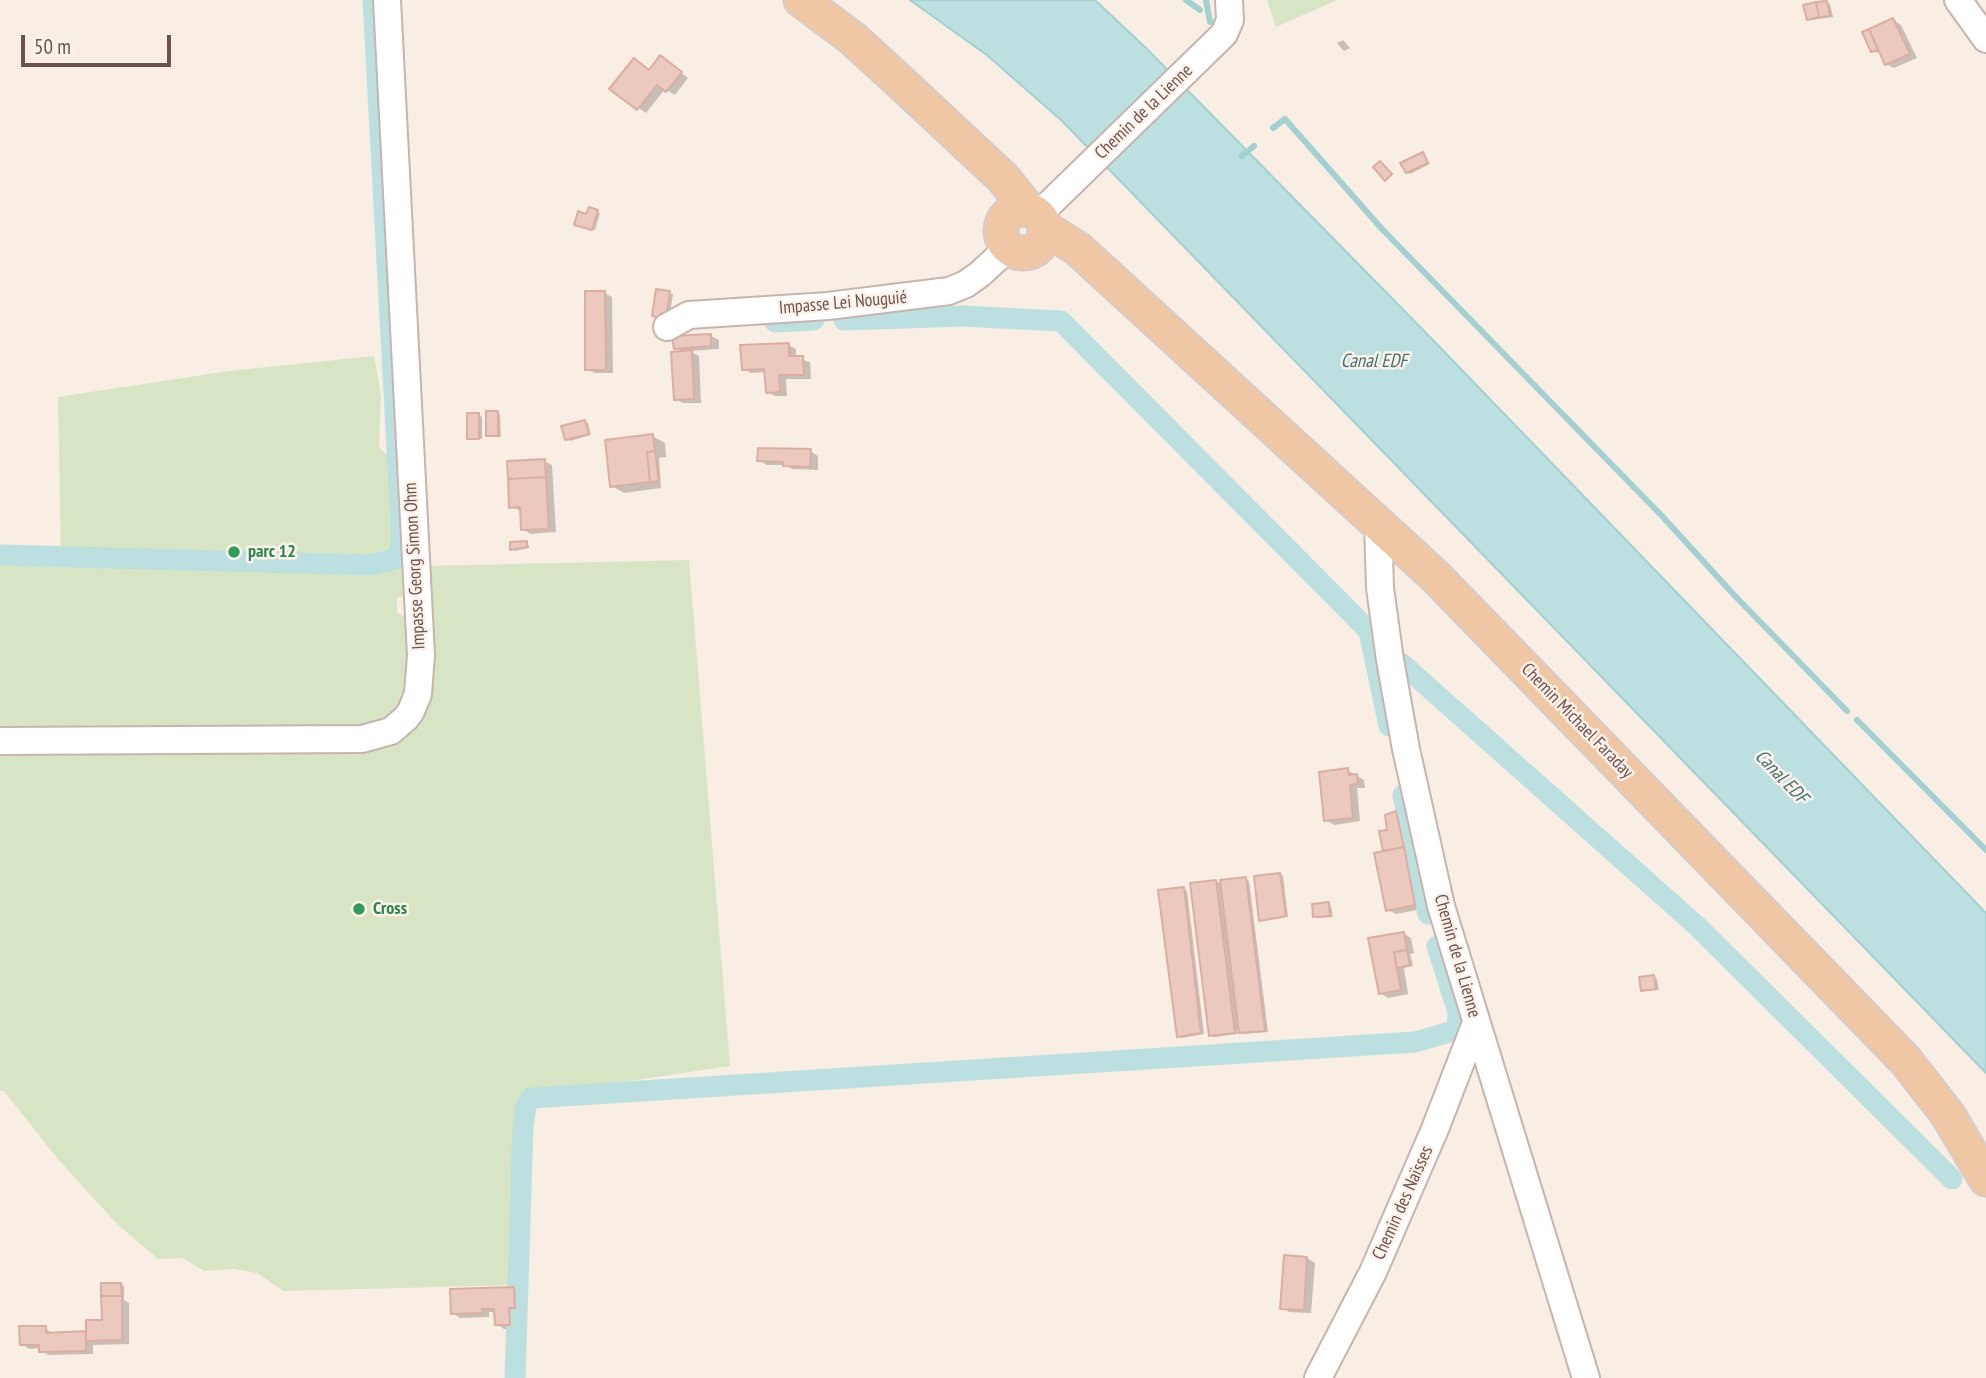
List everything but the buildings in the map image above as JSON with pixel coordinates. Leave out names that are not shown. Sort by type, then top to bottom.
[{"type":"main road","points":[[801,0],[852,38],[1003,178],[1026,229]]},
{"type":"main road","name":"Chemin Michael Faraday","points":[[1026,229],[1063,258],[1077,264],[1130,299],[1436,577],[1906,1061],[1948,1115],[1986,1179]]},
{"type":"street","name":"Impasse Georg Simon Ohm","points":[[0,741],[362,739],[391,731],[411,711],[418,694],[421,655],[387,0]]},
{"type":"street","name":"Chemin de la Lienne","points":[[1026,229],[1061,191],[1217,41],[1229,25],[1229,0]]},
{"type":"street","points":[[1958,0],[1984,31]]},
{"type":"street","name":"Impasse Lei Nouguié","points":[[667,327],[689,315],[828,306],[949,291],[980,274],[1026,229]]},
{"type":"street","name":"Chemin de la Lienne","points":[[1378,523],[1380,589],[1390,660],[1406,749],[1441,906],[1586,1378]]},
{"type":"street","name":"Chemin des Naïsses","points":[[1318,1378],[1373,1272],[1435,1129],[1476,1023]]},
{"type":"green space","points":[[1267,0],[1337,0],[1276,27]]},
{"type":"green space","name":"parc 12","points":[[374,356],[381,395],[379,447],[400,468],[410,596],[397,597],[397,612],[412,622],[413,678],[400,714],[365,734],[0,735],[0,562],[61,562],[58,397],[229,371]]},
{"type":"green space","name":"Cross","points":[[689,560],[730,1066],[530,1096],[513,1285],[283,1291],[257,1273],[234,1269],[204,1271],[183,1258],[158,1259],[117,1224],[57,1158],[4,1091],[0,1091],[0,751],[413,728],[424,566]]},
{"type":"water","name":"Canal EDF","points":[[910,0],[1095,0],[1147,49],[1431,338],[1986,913],[1986,1073],[1062,121],[988,56]]},
{"type":"waterway","points":[[0,555],[371,565],[398,558],[402,541],[373,0]]},
{"type":"waterway","points":[[1186,0],[1200,10]]},
{"type":"waterway","points":[[1206,0],[1210,22]]},
{"type":"waterway","points":[[1273,128],[1285,119],[1382,229],[1662,516],[1735,596],[1847,711]]},
{"type":"waterway","points":[[1242,156],[1254,146]]},
{"type":"waterway","points":[[961,316],[1061,321],[1369,631],[1389,726]]},
{"type":"waterway","points":[[844,320],[966,316]]},
{"type":"waterway","points":[[775,322],[814,320]]},
{"type":"waterway","points":[[1401,663],[1697,926],[1952,1179]]},
{"type":"waterway","points":[[1857,720],[1986,850]]},
{"type":"waterway","points":[[1403,795],[1428,914]]},
{"type":"waterway","points":[[515,1378],[523,1126],[526,1106],[531,1098],[1415,1042],[1457,1030],[1458,1012],[1437,946]]},
{"type":"place","name":"parc 12","points":[[234,552]]},
{"type":"place","name":"Cross","points":[[359,909]]}]
